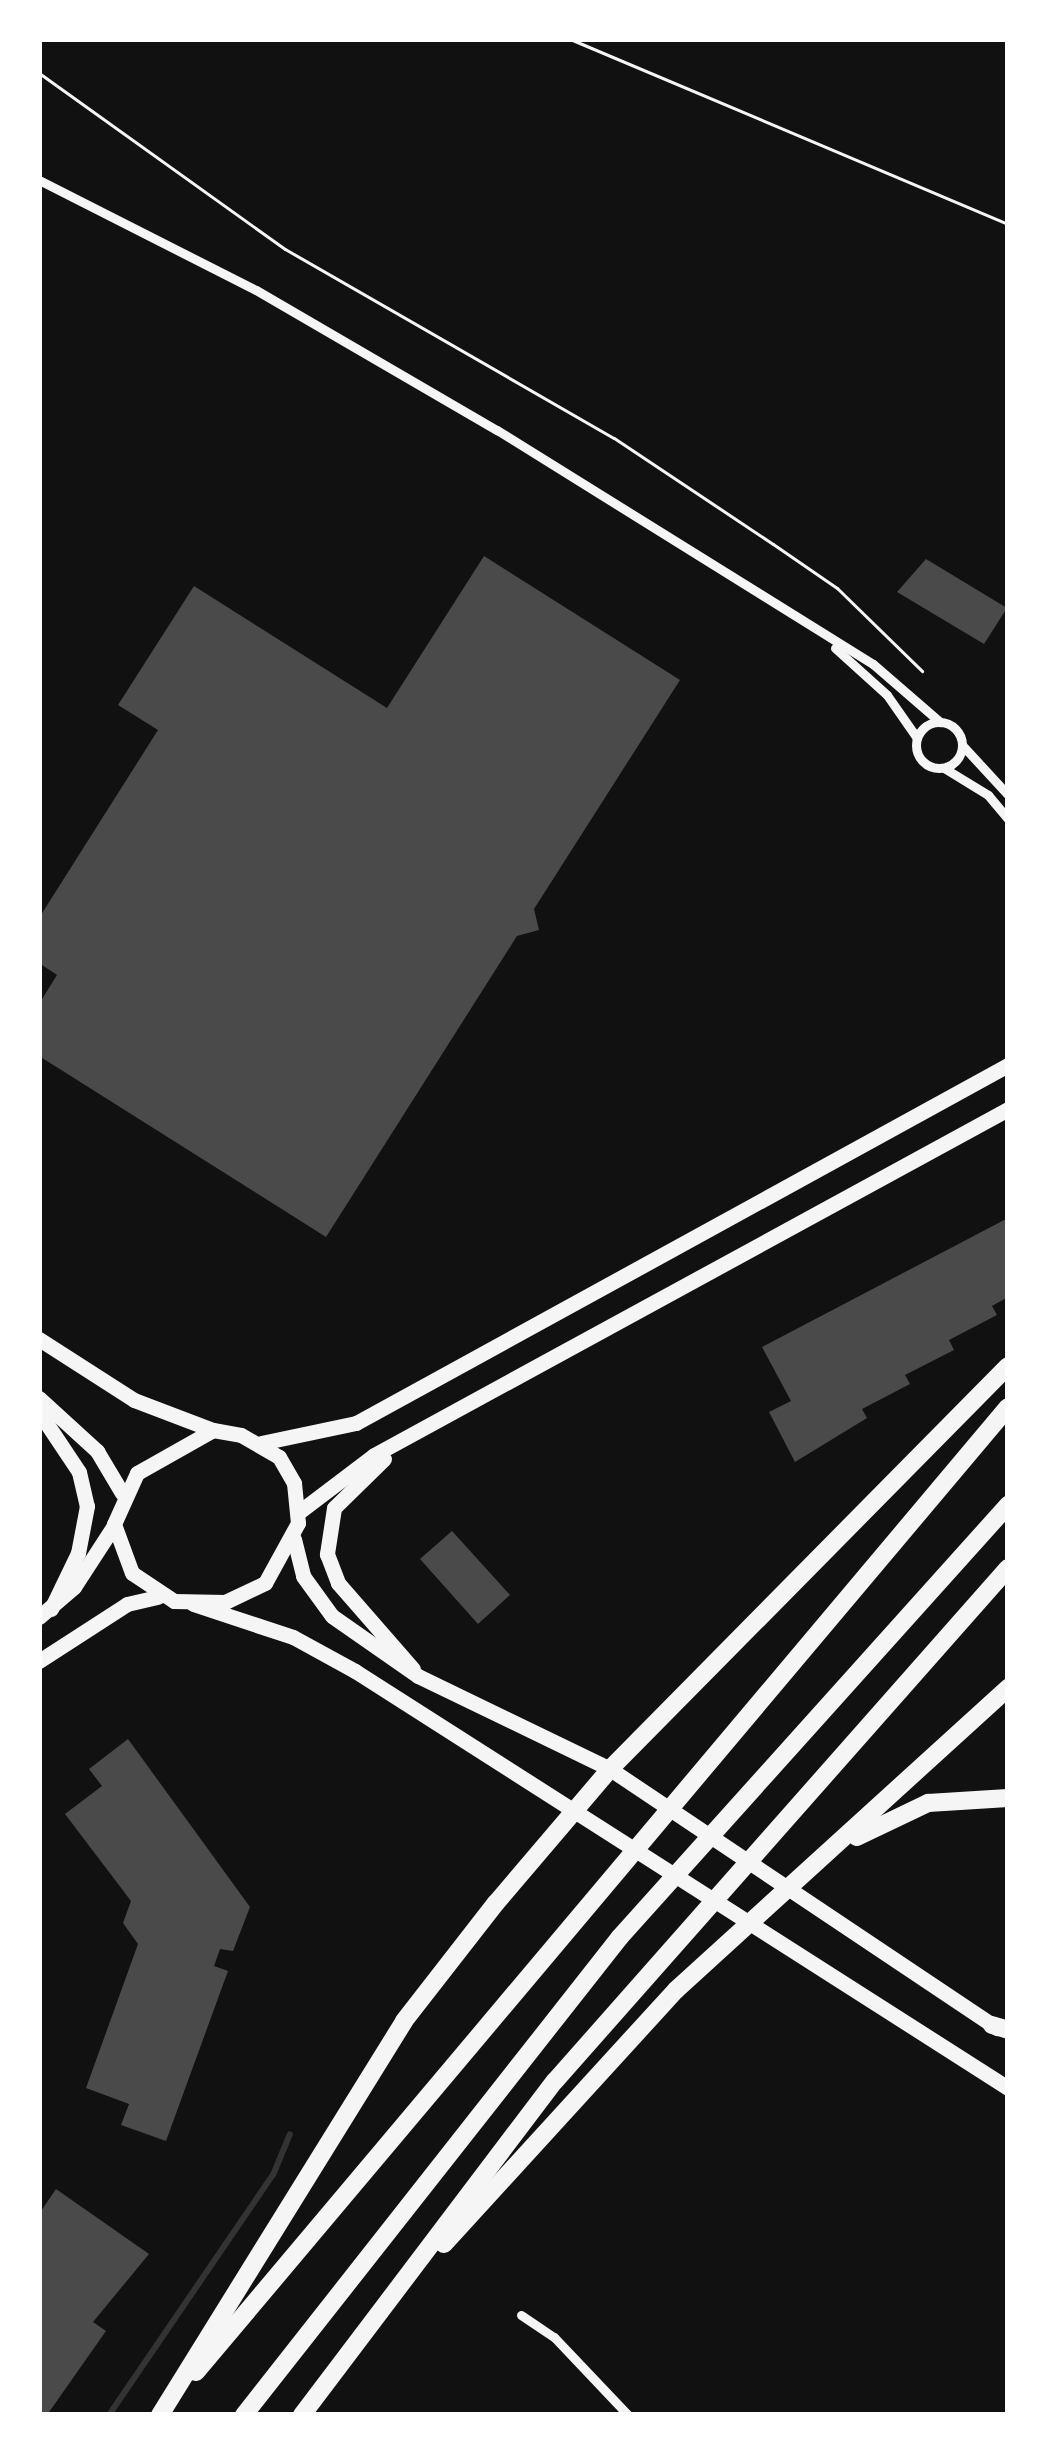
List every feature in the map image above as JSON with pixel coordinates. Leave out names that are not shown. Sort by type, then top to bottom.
[{"type":"highway","points":[[160,2415],[404,2021],[610,1769],[1008,1366]]},
{"type":"highway","points":[[160,2415],[1008,1407]]},
{"type":"highway","points":[[244,2415],[620,1936],[1008,1505]]},
{"type":"highway","points":[[302,2415],[555,2081],[1008,1568]]},
{"type":"highway","points":[[325,2384],[555,2117],[702,1965],[1008,1688]]},
{"type":"highway","points":[[822,1858],[928,1803],[1008,1798]]},
{"type":"main road","points":[[39,1339],[134,1400],[261,1443],[356,1423],[1008,1065]]},
{"type":"main road","points":[[299,1512],[398,1444],[1008,1109]]},
{"type":"main road","points":[[39,1398],[97,1450],[122,1492]]},
{"type":"main road","points":[[39,1412],[79,1472],[87,1506],[78,1553],[45,1613]]},
{"type":"main road","points":[[45,1613],[114,1524],[122,1492],[152,1459],[213,1430]]},
{"type":"main road","points":[[193,1604],[225,1602],[265,1583],[294,1538],[299,1512],[287,1470],[261,1443]]},
{"type":"main road","points":[[398,1444],[334,1508],[326,1541],[338,1583],[397,1642],[418,1676]]},
{"type":"main road","points":[[114,1524],[121,1557],[158,1597]]},
{"type":"main road","points":[[294,1538],[320,1604],[418,1676],[610,1769],[1003,2030]]},
{"type":"main road","points":[[39,1661],[128,1604],[158,1597],[193,1604],[322,1652],[615,1833],[1008,2088]]},
{"type":"street","points":[[39,179],[363,350],[821,637],[873,664],[940,722],[957,730],[963,746],[1008,795]]},
{"type":"street","points":[[821,637],[887,695],[917,738],[920,758],[988,795],[1008,819]]},
{"type":"street","points":[[917,738],[940,722]]},
{"type":"street","points":[[944,768],[963,746]]},
{"type":"street","points":[[521,2314],[554,2337],[628,2415]]},
{"type":"path","points":[[570,39],[1008,224]]},
{"type":"path","points":[[39,74],[284,249],[614,438],[789,555],[837,588],[922,671]]},
{"type":"building","points":[[484,556],[680,680],[534,909],[539,930],[517,936],[326,1237],[39,1056],[39,1004],[57,975],[39,963],[39,918],[158,730],[118,705],[194,586],[387,708]]},
{"type":"building","points":[[926,559],[1007,608],[984,644],[897,592]]},
{"type":"building","points":[[1008,1218],[1008,1297],[992,1306],[997,1315],[949,1340],[954,1350],[905,1375],[910,1384],[862,1409],[867,1418],[795,1462],[769,1412],[791,1401],[762,1347]]},
{"type":"building","points":[[452,1531],[510,1595],[478,1624],[420,1559]]},
{"type":"building","points":[[128,1739],[250,1907],[233,1951],[220,1949],[214,1966],[228,1971],[166,2141],[121,2125],[129,2104],[86,2088],[138,1944],[123,1923],[131,1901],[65,1814],[102,1786],[89,1769]]},
{"type":"building","points":[[56,2189],[149,2254],[93,2322],[106,2331],[47,2415],[39,2415],[39,2214]]},
{"type":"waterway","points":[[109,2415],[273,2175],[290,2134]]}]
